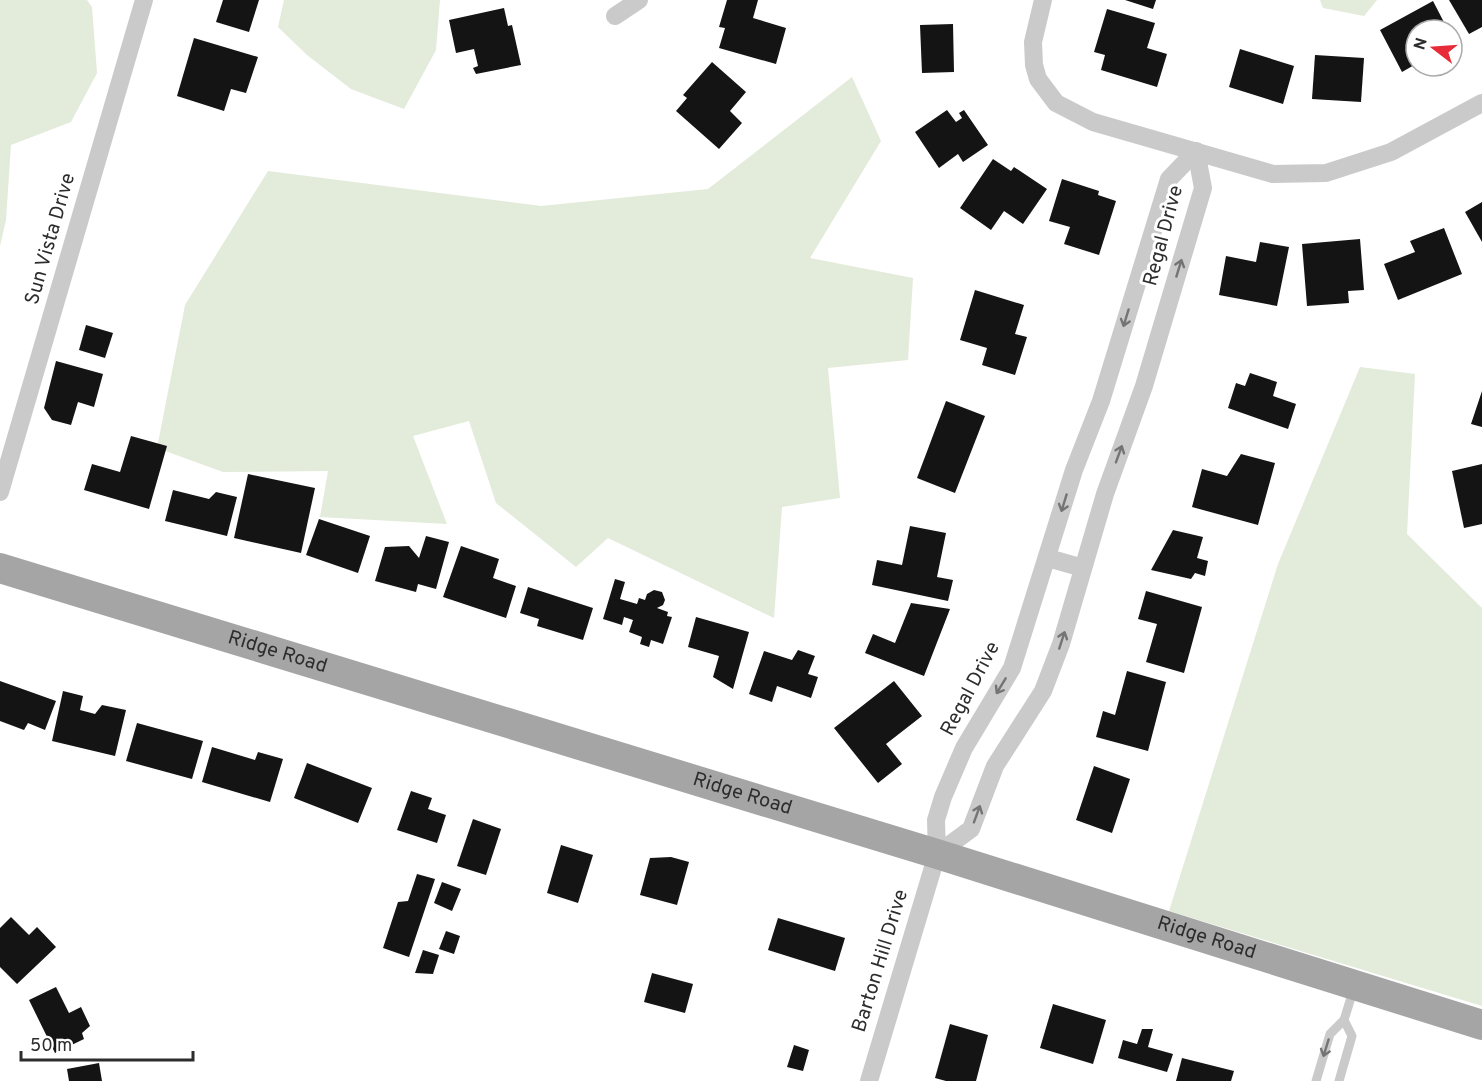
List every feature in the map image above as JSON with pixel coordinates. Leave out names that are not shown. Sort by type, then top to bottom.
[{"type":"main road","name":"Ridge Road","points":[[0,568],[937,854],[1482,1025]]},
{"type":"street","name":"Sun Vista Drive","points":[[0,492],[144,0]]},
{"type":"street","points":[[615,16],[639,0]]},
{"type":"street","points":[[1043,0],[1035,24],[1034,65],[1038,79],[1056,103],[1093,122],[1273,174],[1326,173],[1391,152],[1482,103]]},
{"type":"street","name":"Regal Drive","points":[[937,854],[936,820],[943,797],[964,748],[1012,668],[1074,470],[1101,401],[1169,178],[1196,151]]},
{"type":"street","name":"Regal Drive","points":[[937,854],[971,829],[996,766],[1043,691],[1061,644],[1105,494],[1144,386],[1203,188],[1196,151]]},
{"type":"street","points":[[1048,558],[1083,568]]},
{"type":"street","name":"Barton Hill Drive","points":[[869,1081],[937,854]]},
{"type":"lane","points":[[1316,1081],[1330,1034],[1344,1020],[1355,985]]},
{"type":"lane","points":[[1339,1081],[1352,1036],[1344,1020]]},
{"type":"green space","points":[[0,0],[87,0],[92,7],[97,73],[71,122],[11,145],[6,220],[0,246]]},
{"type":"green space","points":[[284,0],[440,0],[436,50],[404,109],[351,89],[307,55],[278,27]]},
{"type":"green space","points":[[1320,0],[1377,0],[1364,16],[1323,8]]},
{"type":"green space","points":[[852,77],[881,141],[810,258],[913,278],[908,360],[828,368],[840,498],[782,507],[774,618],[608,538],[576,567],[496,503],[469,421],[413,436],[447,524],[320,517],[328,471],[223,472],[157,448],[185,305],[268,171],[541,206],[708,189]]},
{"type":"green space","points":[[1360,367],[1415,374],[1407,534],[1482,608],[1482,1006],[1169,911],[1278,564]]},
{"type":"building","points":[[223,0],[259,0],[249,32],[216,22]]},
{"type":"building","points":[[727,0],[758,0],[753,18],[786,28],[776,64],[719,48],[725,28],[719,27]]},
{"type":"building","points":[[1125,0],[1156,0],[1153,9]]},
{"type":"building","points":[[1449,0],[1482,0],[1482,27],[1469,34],[1464,26],[1464,18],[1460,18]]},
{"type":"building","points":[[1433,1],[1442,18],[1404,18],[1404,71],[1402,72],[1380,30]]},
{"type":"building","points":[[504,8],[508,26],[512,25],[521,65],[476,74],[473,68],[478,66],[474,49],[456,53],[449,20]]},
{"type":"building","points":[[1107,9],[1155,23],[1147,48],[1167,54],[1157,87],[1101,70],[1105,55],[1094,52]]},
{"type":"building","points":[[953,24],[954,72],[922,73],[920,25]]},
{"type":"building","points":[[194,38],[258,57],[246,93],[231,89],[224,111],[177,96]]},
{"type":"building","points":[[1240,49],[1294,66],[1283,104],[1229,87]]},
{"type":"building","points":[[1315,55],[1364,58],[1361,102],[1312,99]]},
{"type":"building","points":[[712,62],[746,92],[730,111],[742,123],[719,149],[676,111],[687,98],[683,95]]},
{"type":"building","points":[[947,110],[956,122],[962,118],[959,113],[964,110],[988,145],[963,162],[958,154],[939,168],[915,132]]},
{"type":"building","points":[[993,159],[1011,171],[1014,167],[1047,189],[1023,224],[1004,211],[991,230],[960,208]]},
{"type":"building","points":[[1062,179],[1099,191],[1098,195],[1116,201],[1099,255],[1064,244],[1070,227],[1049,221]]},
{"type":"building","points":[[1482,202],[1482,242],[1465,212]]},
{"type":"building","points":[[1444,228],[1462,274],[1398,300],[1384,264],[1415,252],[1410,241]]},
{"type":"building","points":[[1360,239],[1364,290],[1348,291],[1349,303],[1307,306],[1302,244]]},
{"type":"building","points":[[1260,242],[1289,247],[1277,306],[1219,295],[1226,256],[1256,262]]},
{"type":"building","points":[[975,290],[1024,305],[1015,334],[1027,337],[1015,375],[982,365],[987,348],[960,340]]},
{"type":"building","points":[[86,325],[113,333],[105,358],[79,350]]},
{"type":"building","points":[[56,361],[103,374],[94,407],[78,402],[71,425],[52,420],[44,408]]},
{"type":"building","points":[[1250,373],[1277,382],[1273,396],[1296,404],[1288,429],[1228,408],[1236,383],[1245,386]]},
{"type":"building","points":[[1482,391],[1482,427],[1471,424]]},
{"type":"building","points":[[946,401],[985,416],[955,493],[917,478]]},
{"type":"building","points":[[131,436],[167,446],[149,509],[84,490],[92,464],[120,472]]},
{"type":"building","points":[[1241,454],[1275,463],[1258,525],[1192,507],[1202,469],[1227,476]]},
{"type":"building","points":[[1482,464],[1482,524],[1464,528],[1452,471]]},
{"type":"building","points":[[248,474],[315,488],[301,553],[234,538]]},
{"type":"building","points":[[173,490],[209,499],[216,492],[237,497],[227,536],[165,521]]},
{"type":"building","points":[[319,519],[370,536],[358,573],[306,555]]},
{"type":"building","points":[[910,526],[946,533],[937,577],[953,580],[948,601],[872,585],[877,560],[902,565]]},
{"type":"building","points":[[1173,530],[1203,537],[1197,558],[1208,561],[1205,576],[1195,573],[1191,579],[1151,570]]},
{"type":"building","points":[[426,536],[449,542],[436,589],[418,584],[416,592],[375,581],[385,547],[409,546],[419,558]]},
{"type":"building","points":[[461,546],[499,559],[493,578],[516,586],[506,618],[443,597]]},
{"type":"building","points":[[615,579],[625,582],[620,599],[637,604],[639,598],[645,600],[647,594],[654,590],[662,592],[665,600],[663,605],[657,608],[668,612],[667,616],[672,617],[663,644],[651,640],[649,647],[640,644],[642,637],[629,632],[633,620],[624,617],[622,625],[603,619]]},
{"type":"building","points":[[528,587],[593,608],[583,640],[537,626],[539,619],[520,613]]},
{"type":"building","points":[[1146,591],[1202,607],[1184,673],[1146,662],[1157,624],[1138,619]]},
{"type":"building","points":[[911,603],[950,609],[924,676],[865,653],[873,634],[895,643]]},
{"type":"building","points":[[696,617],[749,632],[733,689],[713,677],[719,656],[688,647]]},
{"type":"building","points":[[798,650],[815,656],[808,674],[818,677],[811,698],[777,686],[772,702],[749,694],[764,651],[792,660]]},
{"type":"building","points":[[1127,671],[1166,682],[1148,751],[1096,737],[1103,711],[1115,715]]},
{"type":"building","points":[[0,681],[56,701],[45,730],[28,723],[24,730],[0,721]]},
{"type":"building","points":[[894,681],[922,716],[886,744],[902,764],[878,783],[834,728]]},
{"type":"building","points":[[63,691],[83,696],[80,710],[95,714],[102,705],[126,710],[115,756],[52,741]]},
{"type":"building","points":[[137,723],[203,741],[192,779],[126,761]]},
{"type":"building","points":[[212,747],[255,760],[258,752],[283,759],[270,802],[202,782]]},
{"type":"building","points":[[307,763],[372,788],[358,823],[294,798]]},
{"type":"building","points":[[1094,766],[1130,779],[1112,833],[1076,820]]},
{"type":"building","points":[[411,791],[432,798],[428,809],[446,815],[437,843],[397,830]]},
{"type":"building","points":[[473,819],[501,829],[486,875],[457,866]]},
{"type":"building","points":[[561,845],[593,855],[578,903],[547,893]]},
{"type":"building","points":[[671,857],[689,862],[677,905],[640,895],[650,858]]},
{"type":"building","points":[[417,874],[435,879],[409,957],[383,948],[398,902],[408,901]]},
{"type":"building","points":[[442,882],[461,889],[452,911],[434,903]]},
{"type":"building","points":[[11,917],[29,935],[37,927],[56,947],[17,984],[0,967],[0,928]]},
{"type":"building","points":[[778,918],[845,938],[835,971],[768,950]]},
{"type":"building","points":[[446,931],[460,936],[454,954],[439,949]]},
{"type":"building","points":[[423,950],[439,955],[433,974],[415,973]]},
{"type":"building","points":[[652,973],[693,984],[685,1013],[644,1002]]},
{"type":"building","points":[[56,987],[69,1013],[81,1007],[90,1026],[82,1033],[84,1039],[55,1053],[29,1000]]},
{"type":"building","points":[[1053,1004],[1106,1020],[1093,1064],[1040,1048]]},
{"type":"building","points":[[950,1024],[988,1035],[976,1081],[946,1081],[935,1078]]},
{"type":"building","points":[[1142,1029],[1153,1029],[1148,1047],[1173,1054],[1167,1072],[1118,1058],[1123,1040],[1137,1044]]},
{"type":"building","points":[[794,1045],[809,1050],[803,1071],[787,1067]]},
{"type":"building","points":[[1182,1058],[1234,1071],[1231,1081],[1176,1081]]},
{"type":"building","points":[[99,1063],[102,1081],[69,1081],[67,1069]]}]
